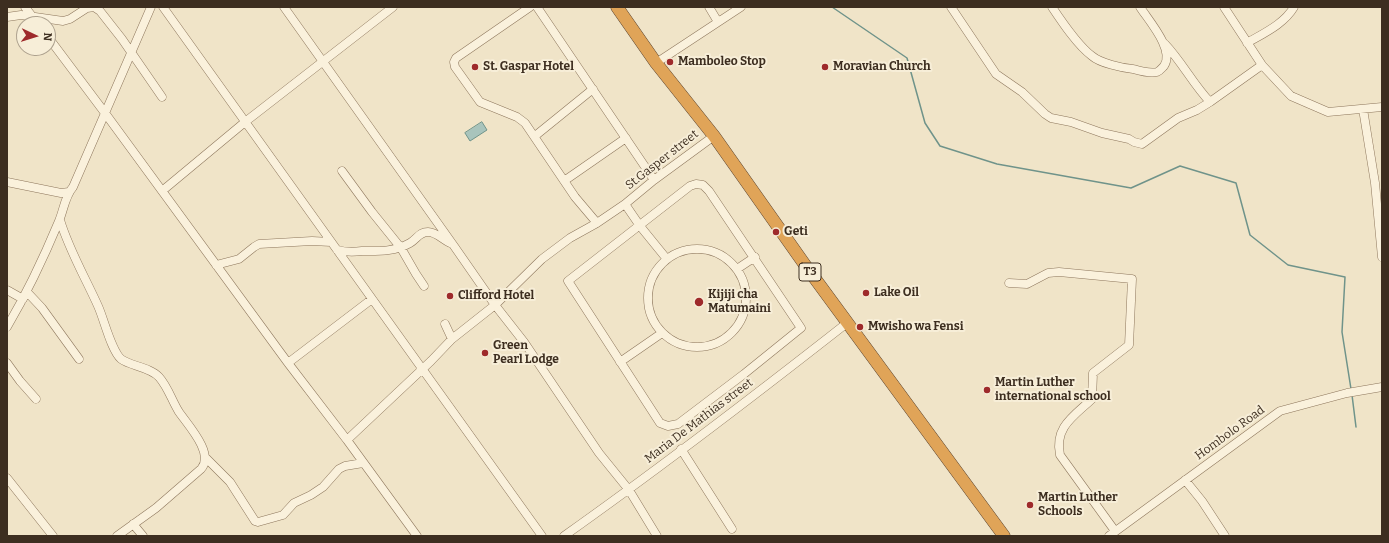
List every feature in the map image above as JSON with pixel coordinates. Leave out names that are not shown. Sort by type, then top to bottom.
[{"type":"highway","name":"T3","points":[[617,7],[656,63],[714,136],[846,323],[1004,536]]},
{"type":"street","points":[[25,7],[32,16]]},
{"type":"street","points":[[56,19],[66,20],[87,8],[94,7],[100,11],[131,51],[162,97]]},
{"type":"street","points":[[7,327],[25,295],[60,220],[69,192],[73,186],[151,7]]},
{"type":"street","points":[[163,7],[542,536]]},
{"type":"street","points":[[284,7],[495,305],[524,342],[599,453],[629,490],[657,536]]},
{"type":"street","points":[[162,191],[245,122],[322,61],[394,7]]},
{"type":"street","points":[[530,7],[456,58],[454,62],[455,67],[480,102],[522,120],[535,136],[579,203],[597,223]]},
{"type":"street","points":[[537,7],[654,180]]},
{"type":"street","points":[[709,7],[718,22]]},
{"type":"street","points":[[656,63],[741,7]]},
{"type":"street","points":[[951,7],[996,74],[1022,92],[1045,114],[1051,118],[1071,122],[1102,133],[1129,139],[1142,144],[1178,118],[1197,110],[1210,102],[1262,65]]},
{"type":"street","points":[[1052,7],[1064,26],[1093,57],[1128,69],[1157,72],[1165,64],[1166,52],[1164,44]]},
{"type":"street","points":[[1140,7],[1164,44],[1178,57],[1198,88],[1210,102]]},
{"type":"street","points":[[1224,7],[1262,65],[1291,96],[1328,112],[1382,107]]},
{"type":"street","points":[[1247,43],[1274,27],[1290,14],[1294,7]]},
{"type":"street","points":[[56,48],[417,536]]},
{"type":"street","points":[[535,136],[593,89]]},
{"type":"street","points":[[1363,109],[1379,182],[1382,257]]},
{"type":"street","name":"St.Gasper street","points":[[347,440],[422,370],[452,339],[495,305],[542,259],[570,238],[597,223],[625,204],[654,180],[714,136]]},
{"type":"street","points":[[564,180],[626,138]]},
{"type":"street","points":[[342,171],[368,207],[401,248],[424,286]]},
{"type":"street","points":[[7,182],[61,193],[69,192]]},
{"type":"street","points":[[696,184],[703,186],[709,191],[755,257],[801,328],[678,424],[668,426],[660,423],[568,282],[640,226],[690,186],[696,184]]},
{"type":"street","points":[[625,204],[640,226],[666,258]]},
{"type":"street","points":[[60,220],[64,236],[98,307],[115,349],[121,359],[143,367],[159,376],[179,411],[194,430],[206,462],[201,469],[156,508],[117,536]]},
{"type":"street","points":[[337,250],[378,252],[401,248],[410,243],[420,234],[426,232],[436,234],[454,246]]},
{"type":"street","points":[[216,265],[236,260],[259,244],[312,241],[331,242]]},
{"type":"street","points":[[698,248],[710,250],[725,257],[737,269],[743,281],[746,294],[745,308],[741,320],[733,331],[723,340],[698,348],[685,346],[672,341],[662,333],[652,319],[647,303],[648,286],[655,271],[666,258],[676,252],[698,248]]},
{"type":"street","points":[[737,269],[755,257]]},
{"type":"street","points":[[1009,283],[1027,284],[1048,273],[1059,272],[1132,279],[1129,345],[1093,373],[1092,399],[1063,426],[1058,445],[1060,454],[1112,534]]},
{"type":"street","points":[[7,290],[25,295],[45,312],[79,359]]},
{"type":"street","points":[[288,363],[372,299]]},
{"type":"street","name":"Maria De Mathias street","points":[[564,536],[629,490],[846,323]]},
{"type":"street","points":[[445,324],[452,339]]},
{"type":"street","points":[[620,362],[662,333]]},
{"type":"street","points":[[7,363],[36,399]]},
{"type":"street","name":"Hombolo Road","points":[[1112,534],[1280,410],[1347,392],[1382,387]]},
{"type":"street","points":[[681,449],[732,529]]},
{"type":"street","points":[[205,457],[230,482],[254,520],[258,522],[283,515],[294,503],[311,495],[323,487],[345,466],[363,463]]},
{"type":"street","points":[[7,478],[53,536]]},
{"type":"street","points":[[1185,480],[1202,501],[1225,536]]},
{"type":"street","points":[[133,524],[143,536]]},
{"type":"water","points":[[482,122],[487,130],[470,141],[465,133]]},
{"type":"waterway","points":[[832,7],[907,58],[925,123],[940,146],[997,164],[1131,188],[1180,166],[1236,183],[1250,235],[1288,265],[1345,277],[1342,332],[1351,389]]},
{"type":"waterway","points":[[1352,395],[1356,427]]},
{"type":"place","name":"Mamboleo Stop","points":[[670,62]]},
{"type":"place","name":"St. Gaspar Hotel","points":[[475,67]]},
{"type":"place","name":"Moravian Church","points":[[825,67]]},
{"type":"place","name":"Geti","points":[[776,232]]},
{"type":"place","name":"Lake Oil","points":[[866,293]]},
{"type":"place","name":"Clifford Hotel","points":[[450,296]]},
{"type":"place","name":"Kijiji cha Matumaini","points":[[699,302]]},
{"type":"place","name":"Mwisho wa Fensi","points":[[860,327]]},
{"type":"place","name":"Green Pearl Lodge","points":[[485,353]]},
{"type":"place","name":"Martin Luther international school","points":[[987,390]]},
{"type":"place","name":"Martin Luther Schools","points":[[1030,505]]}]
